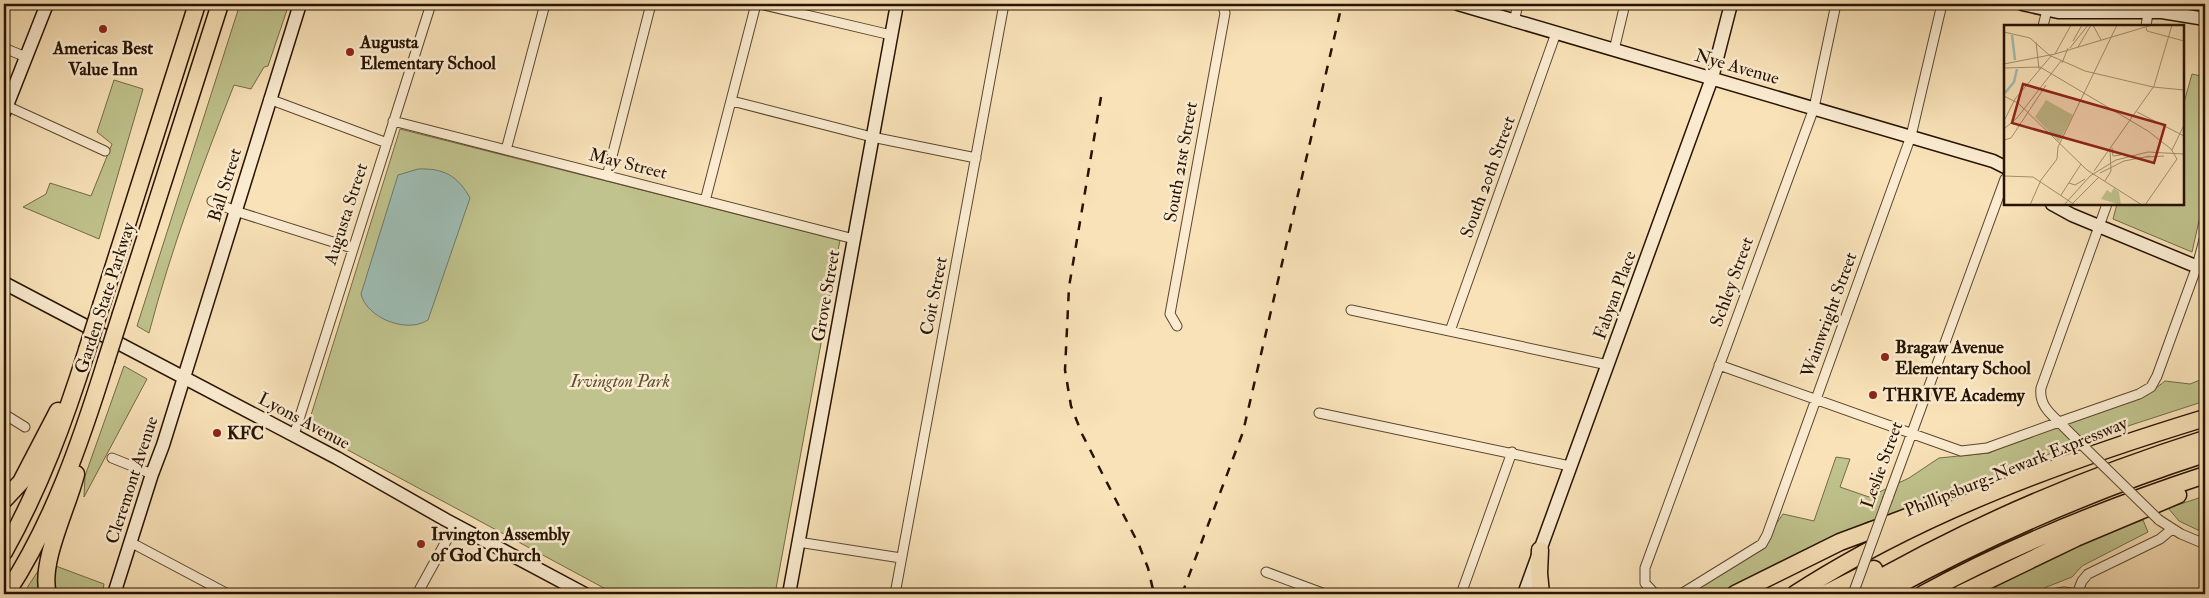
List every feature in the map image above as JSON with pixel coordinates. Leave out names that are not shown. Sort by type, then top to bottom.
[{"type":"highway","name":"Garden State Parkway","points":[[4,552],[43,474],[61,428],[197,4]]},
{"type":"highway","name":"Garden State Parkway","points":[[6,594],[35,545],[80,440],[220,4]]},
{"type":"highway","points":[[4,500],[21,482],[32,463],[87,350]]},
{"type":"highway","points":[[48,594],[46,573],[49,558],[70,496],[106,361]]},
{"type":"highway","name":"Phillipsburg-Newark Expressway","points":[[1795,594],[1889,540],[1976,500],[2082,459],[2205,418]]},
{"type":"highway","points":[[1826,594],[1934,540],[2122,467],[2205,439]]},
{"type":"highway","points":[[1882,594],[1962,551],[2045,513],[2113,486],[2205,454]]},
{"type":"highway","points":[[1922,594],[1992,559],[2082,519],[2205,475]]},
{"type":"highway","points":[[1960,594],[2084,534],[2205,485]]},
{"type":"highway","points":[[1852,594],[1954,539],[2060,491]]},
{"type":"highway","points":[[1735,594],[1840,542],[1934,507],[1976,500]]},
{"type":"highway","points":[[1754,594],[1840,542]]},
{"type":"highway","points":[[1540,550],[1539,573],[1541,594]]},
{"type":"main road","points":[[5,109],[47,4]]},
{"type":"main road","name":"Ball Street","points":[[184,376],[300,4]]},
{"type":"main road","name":"Grove Street","points":[[789,594],[897,4]]},
{"type":"main road","name":"Nye Avenue","points":[[1458,4],[1514,22],[1994,160],[2004,166]]},
{"type":"main road","name":"Fabyan Place","points":[[1524,594],[1712,78],[1731,4]]},
{"type":"main road","points":[[2022,4],[2072,13],[2122,8],[2148,13],[2174,13],[2205,19]]},
{"type":"main road","points":[[2054,205],[2099,226],[2201,268]]},
{"type":"main road","name":"Lyons Avenue","points":[[4,283],[184,376],[585,594]]},
{"type":"main road","name":"Cleremont Avenue","points":[[114,594],[184,376]]},
{"type":"main road","points":[[1528,594],[1530,578]]},
{"type":"street","name":"Augusta Street","points":[[294,435],[430,4]]},
{"type":"street","points":[[506,150],[545,4]]},
{"type":"street","points":[[607,176],[650,4]]},
{"type":"street","points":[[706,201],[756,4]]},
{"type":"street","points":[[760,4],[892,35]]},
{"type":"street","name":"Coit Street","points":[[895,594],[1004,4]]},
{"type":"street","name":"South 21st Street","points":[[1177,326],[1170,314],[1226,13],[1222,4]]},
{"type":"street","points":[[1514,22],[1518,4]]},
{"type":"street","points":[[1614,50],[1625,4]]},
{"type":"street","name":"Schley Street","points":[[1655,594],[1645,582],[1644,568],[1814,108],[1836,4]]},
{"type":"street","name":"Wainwright Street","points":[[1682,594],[1762,544],[1767,536],[1911,136],[1942,4]]},
{"type":"street","points":[[2043,25],[2047,10]]},
{"type":"street","points":[[2146,25],[2148,13]]},
{"type":"street","name":"South 20th Street","points":[[1450,331],[1556,34]]},
{"type":"street","points":[[4,48],[26,57]]},
{"type":"street","points":[[269,100],[387,143]]},
{"type":"street","points":[[732,101],[872,137],[976,158]]},
{"type":"street","points":[[5,109],[105,151]]},
{"type":"street","name":"May Street","points":[[393,121],[854,239]]},
{"type":"street","name":"Leslie Street","points":[[1852,594],[2004,182]]},
{"type":"street","points":[[212,201],[352,248]]},
{"type":"street","points":[[2107,205],[2041,388],[2041,397],[2044,407],[2058,422],[2159,520],[2172,529],[2205,544]]},
{"type":"street","points":[[1719,365],[1954,450],[1974,451],[1987,448],[2139,394],[2151,387],[2201,268],[2205,236]]},
{"type":"street","points":[[1351,310],[1608,365]]},
{"type":"street","points":[[1319,413],[1512,452],[1570,466]]},
{"type":"street","points":[[4,414],[25,427]]},
{"type":"street","points":[[1460,594],[1512,452]]},
{"type":"street","points":[[112,458],[152,474]]},
{"type":"street","points":[[417,594],[455,525]]},
{"type":"street","points":[[2052,594],[2064,592],[2077,594],[2082,581],[2088,574],[2160,539],[2172,529]]},
{"type":"street","points":[[130,542],[228,594]]},
{"type":"street","points":[[798,542],[901,558]]},
{"type":"street","points":[[1266,572],[1325,594]]},
{"type":"green space","points":[[240,4],[289,4],[268,66],[264,67],[251,89],[234,85],[188,208],[167,270],[149,333],[137,326]]},
{"type":"green space","points":[[2192,74],[2205,77],[2205,194],[2192,252],[2113,219],[2117,205],[2184,205],[2184,102]]},
{"type":"green space","points":[[114,80],[143,89],[99,239],[23,207],[46,194],[50,183],[91,196],[112,144],[97,132]]},
{"type":"green space","name":"Irvington Park","points":[[400,129],[840,240],[775,594],[615,594],[307,428]]},
{"type":"green space","points":[[124,366],[147,379],[84,497],[85,476]]},
{"type":"green space","points":[[2205,378],[2205,401],[2038,458],[1911,511],[1867,522],[1723,594],[1681,594],[1762,544],[1783,514],[1814,521],[1836,457],[1850,459],[1840,487],[1869,497],[1909,478],[1939,458],[1989,453],[2079,415],[2147,395],[2165,381],[2190,384]]},
{"type":"green space","points":[[2205,496],[2205,524],[2202,532],[2179,521],[2168,508]]},
{"type":"green space","points":[[2143,520],[2148,532],[2082,566],[2072,577],[2029,594],[1976,594],[2099,536]]},
{"type":"green space","points":[[53,565],[104,584],[102,594],[55,594]]},
{"type":"green space","points":[[40,568],[42,594],[23,594]]},
{"type":"water","points":[[418,169],[435,170],[449,175],[460,184],[470,198],[428,320],[417,324],[405,325],[381,318],[368,308],[361,294],[398,175]]},
{"type":"railway","points":[[1182,594],[1243,432],[1342,4]]},
{"type":"railway","points":[[1101,97],[1069,287],[1065,370],[1071,406],[1082,434],[1139,545],[1148,568],[1154,594]]},
{"type":"place","name":"Americas Best Value Inn","points":[[103,29]]},
{"type":"place","name":"Augusta Elementary School","points":[[350,52]]},
{"type":"place","name":"Bragaw Avenue Elementary School","points":[[1885,357]]},
{"type":"place","name":"THRIVE Academy","points":[[1873,395]]},
{"type":"place","name":"KFC","points":[[217,433]]},
{"type":"place","name":"Irvington Assembly of God Church","points":[[421,544]]}]
